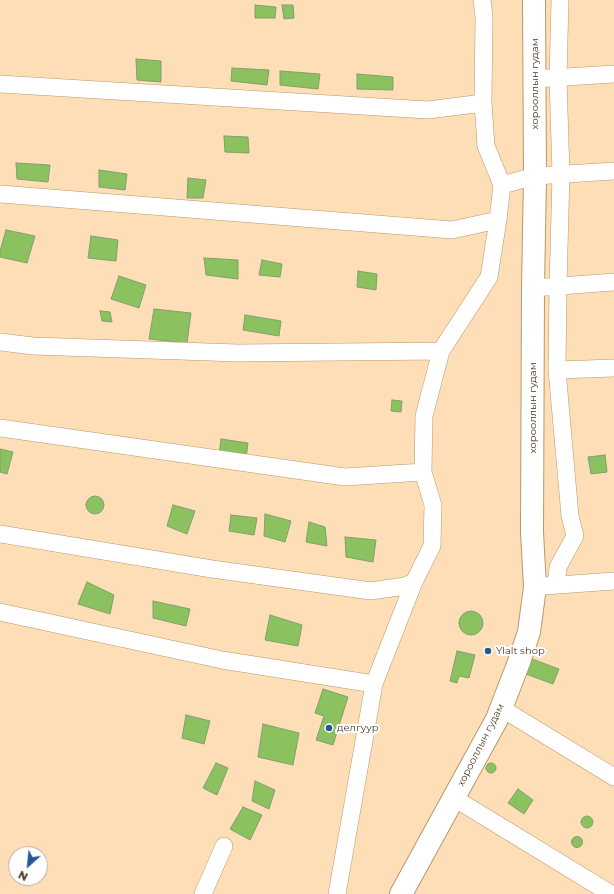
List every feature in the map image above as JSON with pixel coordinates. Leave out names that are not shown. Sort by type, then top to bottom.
[{"type":"main road","name":"хорооллын гудам","points":[[401,894],[497,719],[546,586],[532,532],[535,176],[534,0]]},
{"type":"street","points":[[337,894],[374,684],[414,582],[432,546],[433,505],[423,472],[424,416],[440,351],[489,277],[502,185],[486,146],[483,103],[484,17],[482,0]]},
{"type":"street","points":[[546,586],[574,536],[570,516],[557,370],[561,174],[558,78],[560,0]]},
{"type":"street","points":[[534,79],[614,74]]},
{"type":"street","points":[[0,84],[428,110],[483,103]]},
{"type":"street","points":[[502,185],[535,176],[614,171]]},
{"type":"street","points":[[0,194],[452,230],[498,220]]},
{"type":"street","points":[[533,288],[614,282]]},
{"type":"street","points":[[0,342],[33,346],[238,353],[440,351]]},
{"type":"street","points":[[557,370],[614,368]]},
{"type":"street","points":[[0,428],[345,477],[423,472]]},
{"type":"street","points":[[0,534],[212,570],[371,592],[405,586],[414,582]]},
{"type":"street","points":[[546,586],[614,581]]},
{"type":"street","points":[[0,612],[222,660],[374,684]]},
{"type":"street","points":[[501,708],[614,777]]},
{"type":"street","name":"хорооллын гудам","points":[[454,798],[611,894]]},
{"type":"street","points":[[203,894],[224,846]]},
{"type":"building","points":[[255,5],[276,7],[275,18],[255,18]]},
{"type":"building","points":[[282,5],[293,5],[294,18],[284,19]]},
{"type":"building","points":[[136,59],[161,61],[161,82],[137,80]]},
{"type":"building","points":[[232,68],[269,70],[267,85],[231,81]]},
{"type":"building","points":[[280,71],[320,74],[318,89],[280,85]]},
{"type":"building","points":[[357,74],[393,77],[393,90],[357,89]]},
{"type":"building","points":[[224,136],[248,137],[249,153],[225,152]]},
{"type":"building","points":[[16,163],[50,165],[48,182],[17,179]]},
{"type":"building","points":[[99,170],[127,174],[125,190],[99,187]]},
{"type":"building","points":[[188,178],[206,180],[203,198],[187,198]]},
{"type":"building","points":[[6,230],[35,236],[27,263],[0,257],[0,251]]},
{"type":"building","points":[[91,236],[118,240],[116,261],[88,258]]},
{"type":"building","points":[[204,258],[238,260],[238,279],[206,275]]},
{"type":"building","points":[[262,260],[282,264],[280,277],[259,275]]},
{"type":"building","points":[[358,271],[377,274],[376,290],[357,287]]},
{"type":"building","points":[[119,276],[146,285],[139,308],[111,299]]},
{"type":"building","points":[[154,309],[191,313],[187,343],[149,339]]},
{"type":"building","points":[[100,311],[110,312],[112,322],[102,321]]},
{"type":"building","points":[[245,315],[281,321],[279,336],[243,330]]},
{"type":"building","points":[[392,400],[402,401],[401,412],[391,411]]},
{"type":"building","points":[[221,439],[248,443],[246,459],[219,455]]},
{"type":"building","points":[[0,449],[13,452],[7,474],[0,472]]},
{"type":"building","points":[[605,455],[607,472],[591,474],[588,457]]},
{"type":"building","points":[[91,496],[99,496],[104,501],[102,512],[99,514],[91,514],[86,509],[86,501]]},
{"type":"building","points":[[173,505],[195,511],[187,534],[167,526]]},
{"type":"building","points":[[265,514],[291,521],[285,542],[264,536]]},
{"type":"building","points":[[231,515],[257,518],[254,535],[229,531]]},
{"type":"building","points":[[309,522],[325,527],[327,546],[306,542]]},
{"type":"building","points":[[345,537],[376,540],[373,562],[346,557]]},
{"type":"building","points":[[87,582],[114,595],[110,614],[78,604]]},
{"type":"building","points":[[153,601],[190,609],[186,626],[153,618]]},
{"type":"building","points":[[471,611],[480,614],[483,623],[480,632],[471,635],[462,632],[459,623],[462,614]]},
{"type":"building","points":[[270,615],[302,625],[298,646],[265,640]]},
{"type":"building","points":[[457,651],[475,655],[469,678],[459,676],[457,683],[450,681]]},
{"type":"building","points":[[532,659],[559,669],[553,684],[526,674]]},
{"type":"building","name":"делгуур","points":[[323,689],[348,697],[333,745],[316,740],[324,716],[315,713]]},
{"type":"building","points":[[186,715],[210,721],[204,744],[182,738]]},
{"type":"building","points":[[263,724],[299,733],[293,765],[258,757]]},
{"type":"building","points":[[216,763],[228,768],[217,795],[203,788]]},
{"type":"building","points":[[489,763],[493,763],[495,764],[495,772],[489,773],[486,770],[486,766]]},
{"type":"building","points":[[255,781],[275,790],[269,809],[252,801]]},
{"type":"building","points":[[518,789],[533,800],[524,814],[508,803]]},
{"type":"building","points":[[243,807],[262,815],[250,840],[230,829]]},
{"type":"building","points":[[585,816],[589,816],[593,822],[589,828],[585,828],[581,824],[581,820]]},
{"type":"building","points":[[577,836],[581,838],[583,842],[581,846],[577,848],[573,846],[571,842],[573,838]]},
{"type":"place","name":"Ylalt shop","points":[[488,651]]},
{"type":"place","name":"делгуур","points":[[329,728]]}]
